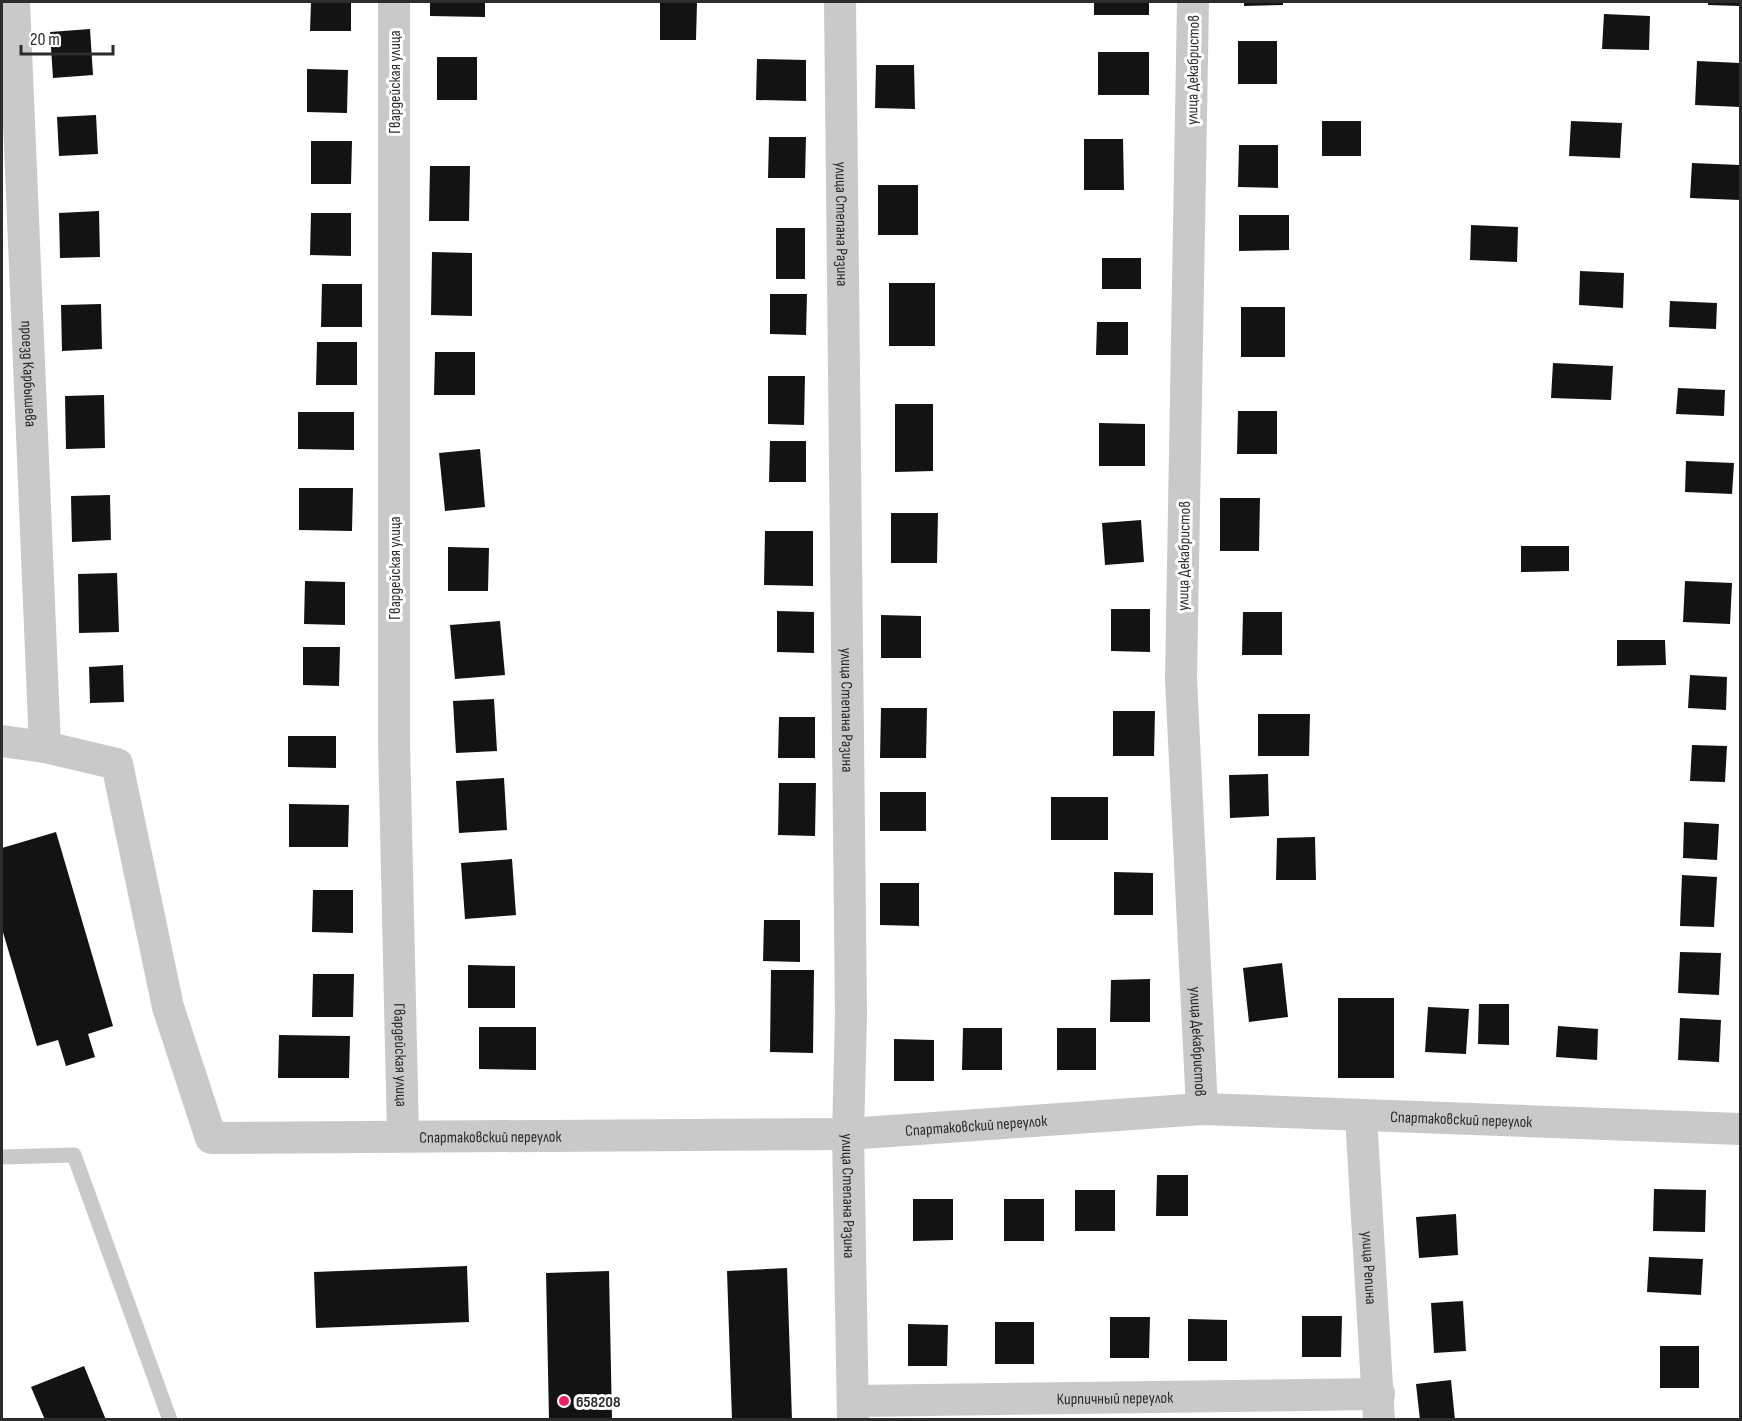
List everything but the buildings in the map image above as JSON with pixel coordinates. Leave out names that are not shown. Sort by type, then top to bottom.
[{"type":"street","name":"проезд Карбышева","points":[[14,2],[45,747]]},
{"type":"street","name":"Гвардейская улица","points":[[394,2],[394,740],[403,1135]]},
{"type":"street","name":"улица Степана Разина","points":[[840,2],[851,1003],[848,1134],[853,1410]]},
{"type":"street","name":"улица Декабристов","points":[[1193,2],[1181,679],[1202,1110]]},
{"type":"street","points":[[2,741],[45,747]]},
{"type":"street","name":"Спартаковский переулок","points":[[45,747],[117,764],[168,1007],[211,1138],[848,1134],[1202,1110],[1740,1129]]},
{"type":"street","name":"улица Репина","points":[[1361,1116],[1379,1407]]},
{"type":"street","name":"Кирпичный переулок","points":[[853,1410],[1379,1407]]},
{"type":"lane","points":[[2,1157],[74,1155],[171,1419]]},
{"type":"place","name":"658208","points":[[564,1401]]}]
